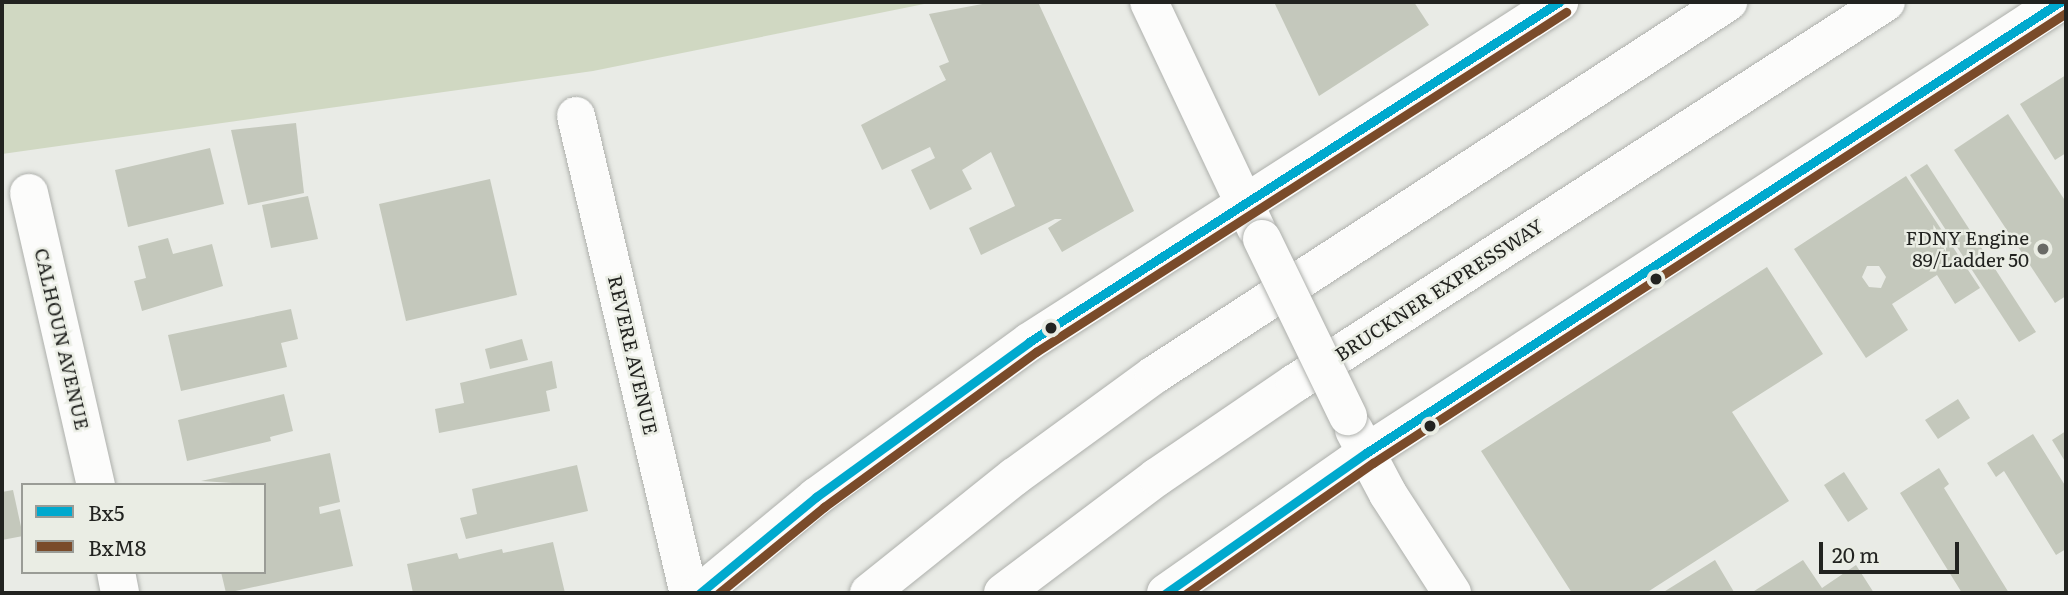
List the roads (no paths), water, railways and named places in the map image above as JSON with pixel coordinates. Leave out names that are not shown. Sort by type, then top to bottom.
[{"type":"main road","points":[[1149,2],[1366,453],[1452,593]]},
{"type":"main road","points":[[700,593],[816,497],[1029,342],[1559,2]]},
{"type":"main road","points":[[869,593],[1004,484],[1154,375],[1728,2]]},
{"type":"main road","name":"BRUCKNER EXPRESSWAY","points":[[1003,593],[1157,477],[1295,383],[1886,2]]},
{"type":"main road","points":[[1166,593],[1366,453],[2060,2]]},
{"type":"main road","name":"REVERE AVENUE","points":[[576,116],[689,593]]},
{"type":"main road","name":"CALHOUN AVENUE","points":[[29,193],[96,483]]},
{"type":"main road","points":[[116,574],[120,593]]},
{"type":"place","name":"FDNY Engine 89/Ladder 50","points":[[2043,249]]}]
